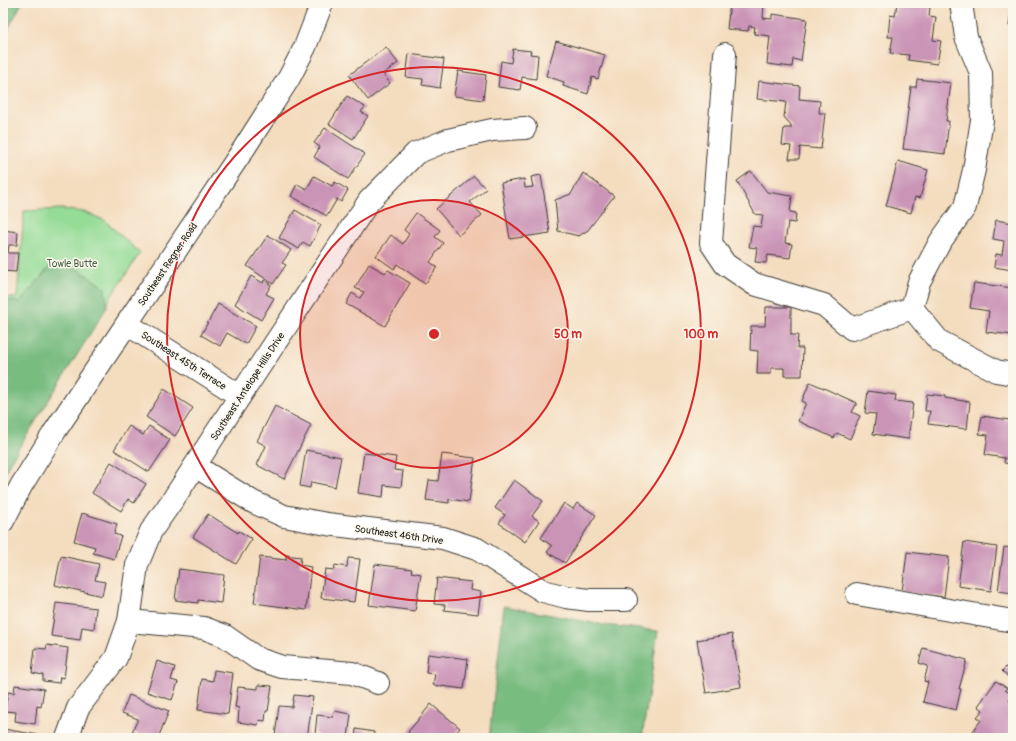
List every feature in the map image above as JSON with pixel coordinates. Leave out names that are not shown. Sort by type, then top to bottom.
[{"type":"street","name":"Southeast Regner Road","points":[[3,522],[21,486],[55,431],[244,150],[305,47],[322,3]]},
{"type":"street","points":[[912,308],[919,282],[940,242],[965,207],[974,170],[982,120],[981,73],[966,38],[961,3]]},
{"type":"street","points":[[725,54],[712,243],[725,264],[754,284],[824,306],[852,329],[912,308]]},
{"type":"street","name":"Southeast Antelope Hills Drive","points":[[67,738],[78,708],[116,658],[129,620],[137,565],[151,531],[196,466],[240,396],[369,201],[413,145],[448,140],[492,130],[525,128]]},
{"type":"street","points":[[912,308],[939,341],[996,371],[1013,374]]},
{"type":"street","name":"Southeast 45th Terrace","points":[[127,324],[240,396]]},
{"type":"street","name":"Southeast 46th Drive","points":[[196,466],[252,502],[284,516],[327,524],[443,538],[477,550],[543,591],[566,597],[589,600],[626,600]]},
{"type":"street","points":[[857,594],[1013,621]]},
{"type":"street","points":[[129,620],[204,628],[225,636],[258,659],[282,667],[352,673],[378,683]]},
{"type":"green space","points":[[3,3],[22,3],[3,38]]},
{"type":"green space","name":"Towle Butte","points":[[62,209],[84,212],[104,220],[140,253],[3,460],[3,297],[17,298],[24,211]]},
{"type":"green space","points":[[52,264],[78,269],[105,288],[107,307],[9,464],[3,477],[3,300],[20,302]]},
{"type":"green space","points":[[504,606],[604,625],[658,631],[642,738],[489,738]]},
{"type":"building","points":[[730,3],[764,4],[763,18],[772,19],[772,14],[807,19],[801,61],[793,59],[792,67],[767,64],[770,36],[754,34],[755,27],[749,26],[748,31],[727,29]]},
{"type":"building","points":[[897,3],[930,7],[929,16],[936,17],[933,40],[941,41],[937,64],[908,60],[909,55],[890,53],[893,37],[888,37],[890,15],[895,16]]},
{"type":"building","points":[[1013,3],[1013,27],[1009,26]]},
{"type":"building","points":[[556,41],[605,55],[598,79],[592,77],[588,94],[563,86],[564,82],[546,76]]},
{"type":"building","points":[[386,47],[398,63],[383,74],[390,83],[368,100],[349,75]]},
{"type":"building","points":[[513,49],[531,51],[530,54],[538,55],[536,79],[522,77],[520,90],[498,87],[501,61],[511,63]]},
{"type":"building","points":[[409,54],[444,59],[440,88],[422,85],[423,79],[406,77]]},
{"type":"building","points":[[458,71],[486,75],[483,100],[454,96]]},
{"type":"building","points":[[917,79],[951,83],[946,121],[949,121],[945,154],[903,149],[911,87],[916,87]]},
{"type":"building","points":[[759,81],[800,86],[799,99],[820,101],[819,113],[825,113],[821,149],[800,147],[799,159],[789,159],[791,146],[782,145],[784,128],[791,128],[791,125],[784,117],[786,102],[757,99]]},
{"type":"building","points":[[347,96],[365,107],[361,112],[368,116],[353,139],[329,124]]},
{"type":"building","points":[[325,128],[365,154],[348,179],[314,157],[320,147],[314,143]]},
{"type":"building","points":[[898,161],[928,170],[920,198],[915,197],[911,213],[886,206]]},
{"type":"building","points":[[751,171],[767,192],[792,196],[790,212],[796,213],[795,223],[788,222],[785,243],[792,244],[790,258],[768,255],[766,263],[755,262],[757,248],[749,247],[753,226],[761,227],[763,215],[755,214],[737,181]]},
{"type":"building","points":[[583,173],[614,196],[588,230],[579,236],[558,231],[555,200],[571,194]]},
{"type":"building","points":[[541,175],[550,233],[510,239],[501,183],[524,179],[525,188],[533,187],[531,177]]},
{"type":"building","points":[[314,176],[332,186],[335,182],[348,190],[341,202],[337,199],[327,216],[291,196],[297,184],[307,189]]},
{"type":"building","points":[[474,176],[486,189],[470,202],[482,215],[459,235],[436,209]]},
{"type":"building","points":[[295,210],[321,225],[310,246],[303,242],[299,249],[279,238]]},
{"type":"building","points":[[416,213],[440,230],[435,237],[443,243],[430,262],[437,267],[425,284],[397,264],[394,269],[376,256],[391,235],[403,244],[409,234],[404,230]]},
{"type":"building","points":[[996,220],[1013,223],[1013,270],[994,267],[996,254],[1002,255],[1004,241],[993,239]]},
{"type":"building","points":[[3,230],[18,232],[17,245],[9,245],[8,253],[18,253],[16,272],[3,271]]},
{"type":"building","points":[[268,235],[291,250],[282,263],[286,265],[273,284],[247,266]]},
{"type":"building","points":[[369,264],[385,273],[388,270],[410,283],[385,326],[346,304],[352,293],[360,298],[364,292],[355,288]]},
{"type":"building","points":[[251,276],[263,283],[264,280],[271,285],[266,294],[274,298],[261,320],[235,304]]},
{"type":"building","points":[[974,283],[1013,288],[1010,322],[1013,322],[1013,335],[986,332],[989,311],[970,308]]},
{"type":"building","points":[[218,304],[256,326],[246,344],[227,333],[220,346],[201,335]]},
{"type":"building","points":[[766,307],[791,307],[791,335],[798,335],[797,348],[803,348],[802,376],[784,376],[784,368],[771,368],[771,374],[757,374],[758,351],[750,350],[751,326],[765,326]]},
{"type":"building","points":[[810,382],[857,403],[852,412],[860,416],[850,439],[837,433],[834,438],[798,421],[806,403],[802,401]]},
{"type":"building","points":[[164,389],[193,408],[175,436],[146,417]]},
{"type":"building","points":[[868,391],[896,395],[895,401],[913,403],[908,439],[873,434],[876,414],[865,413]]},
{"type":"building","points":[[927,394],[945,396],[945,398],[970,402],[967,429],[928,424],[930,411],[925,411]]},
{"type":"building","points":[[275,406],[311,425],[284,479],[257,465],[266,446],[257,441]]},
{"type":"building","points":[[982,416],[1010,420],[1010,416],[1013,416],[1013,464],[1004,463],[1005,458],[985,455],[988,435],[979,434]]},
{"type":"building","points":[[129,426],[143,435],[149,426],[170,440],[149,472],[114,450]]},
{"type":"building","points":[[306,450],[341,457],[335,487],[311,482],[310,488],[300,486]]},
{"type":"building","points":[[364,453],[396,457],[394,470],[403,471],[401,487],[384,485],[383,497],[358,493]]},
{"type":"building","points":[[442,454],[475,458],[469,502],[449,499],[449,503],[426,500],[429,480],[438,481]]},
{"type":"building","points":[[111,462],[146,484],[134,503],[128,499],[121,511],[92,493]]},
{"type":"building","points":[[514,480],[543,501],[532,516],[539,521],[525,542],[499,523],[505,515],[495,508]]},
{"type":"building","points":[[564,503],[573,509],[577,503],[596,515],[565,563],[547,552],[552,546],[541,538]]},
{"type":"building","points":[[82,513],[117,524],[114,534],[121,536],[114,559],[93,553],[95,547],[74,541]]},
{"type":"building","points":[[208,514],[238,533],[239,531],[252,539],[236,564],[193,537]]},
{"type":"building","points":[[964,542],[997,547],[991,591],[958,586]]},
{"type":"building","points":[[1004,547],[1013,548],[1013,593],[998,591]]},
{"type":"building","points":[[907,552],[949,557],[944,597],[902,592]]},
{"type":"building","points":[[286,555],[301,557],[300,565],[311,567],[306,610],[254,603],[260,557],[286,560]]},
{"type":"building","points":[[61,556],[99,564],[95,580],[105,582],[102,596],[55,585]]},
{"type":"building","points":[[348,558],[360,559],[354,602],[321,598],[325,569],[334,570],[335,565],[347,567]]},
{"type":"building","points":[[375,564],[412,569],[411,572],[421,574],[415,611],[369,605]]},
{"type":"building","points":[[179,569],[224,575],[221,603],[198,600],[198,603],[175,600]]},
{"type":"building","points":[[437,578],[471,582],[470,590],[481,592],[478,614],[444,610],[445,605],[434,604]]},
{"type":"building","points":[[56,603],[96,608],[94,629],[82,627],[80,640],[51,636]]},
{"type":"building","points":[[732,634],[741,687],[706,693],[697,640]]},
{"type":"building","points":[[47,645],[68,648],[64,678],[60,677],[59,683],[43,681],[43,675],[32,673],[35,648],[46,649]]},
{"type":"building","points":[[923,648],[967,660],[959,689],[961,689],[956,710],[923,702],[928,682],[924,681],[928,666],[919,663]]},
{"type":"building","points":[[428,654],[468,659],[464,689],[433,685],[435,674],[426,673]]},
{"type":"building","points":[[1013,660],[1013,681],[1002,671]]},
{"type":"building","points":[[157,661],[175,667],[171,680],[178,682],[172,700],[147,692]]},
{"type":"building","points":[[214,670],[233,673],[228,714],[198,710],[202,679],[213,681]]},
{"type":"building","points":[[996,681],[1007,688],[1005,690],[1013,695],[1009,701],[1013,703],[1013,729],[1007,738],[977,738],[971,734],[981,720],[977,717],[983,710],[978,706]]},
{"type":"building","points":[[15,685],[44,689],[41,707],[37,706],[35,724],[15,721],[16,712],[5,711],[8,692],[14,693]]},
{"type":"building","points":[[258,685],[272,686],[265,721],[259,720],[258,725],[238,722],[239,708],[235,707],[238,687],[258,689]]},
{"type":"building","points":[[129,695],[169,711],[158,738],[148,738],[132,732],[138,719],[122,713]]},
{"type":"building","points":[[294,695],[313,697],[307,738],[275,736],[279,706],[292,707]]},
{"type":"building","points":[[431,704],[460,728],[452,738],[414,738],[408,732]]},
{"type":"building","points":[[334,711],[351,714],[348,738],[320,738],[320,735],[315,735],[317,715],[333,717]]},
{"type":"building","points":[[3,729],[39,735],[39,738],[3,738]]},
{"type":"building","points":[[356,729],[374,732],[374,738],[355,738]]}]
